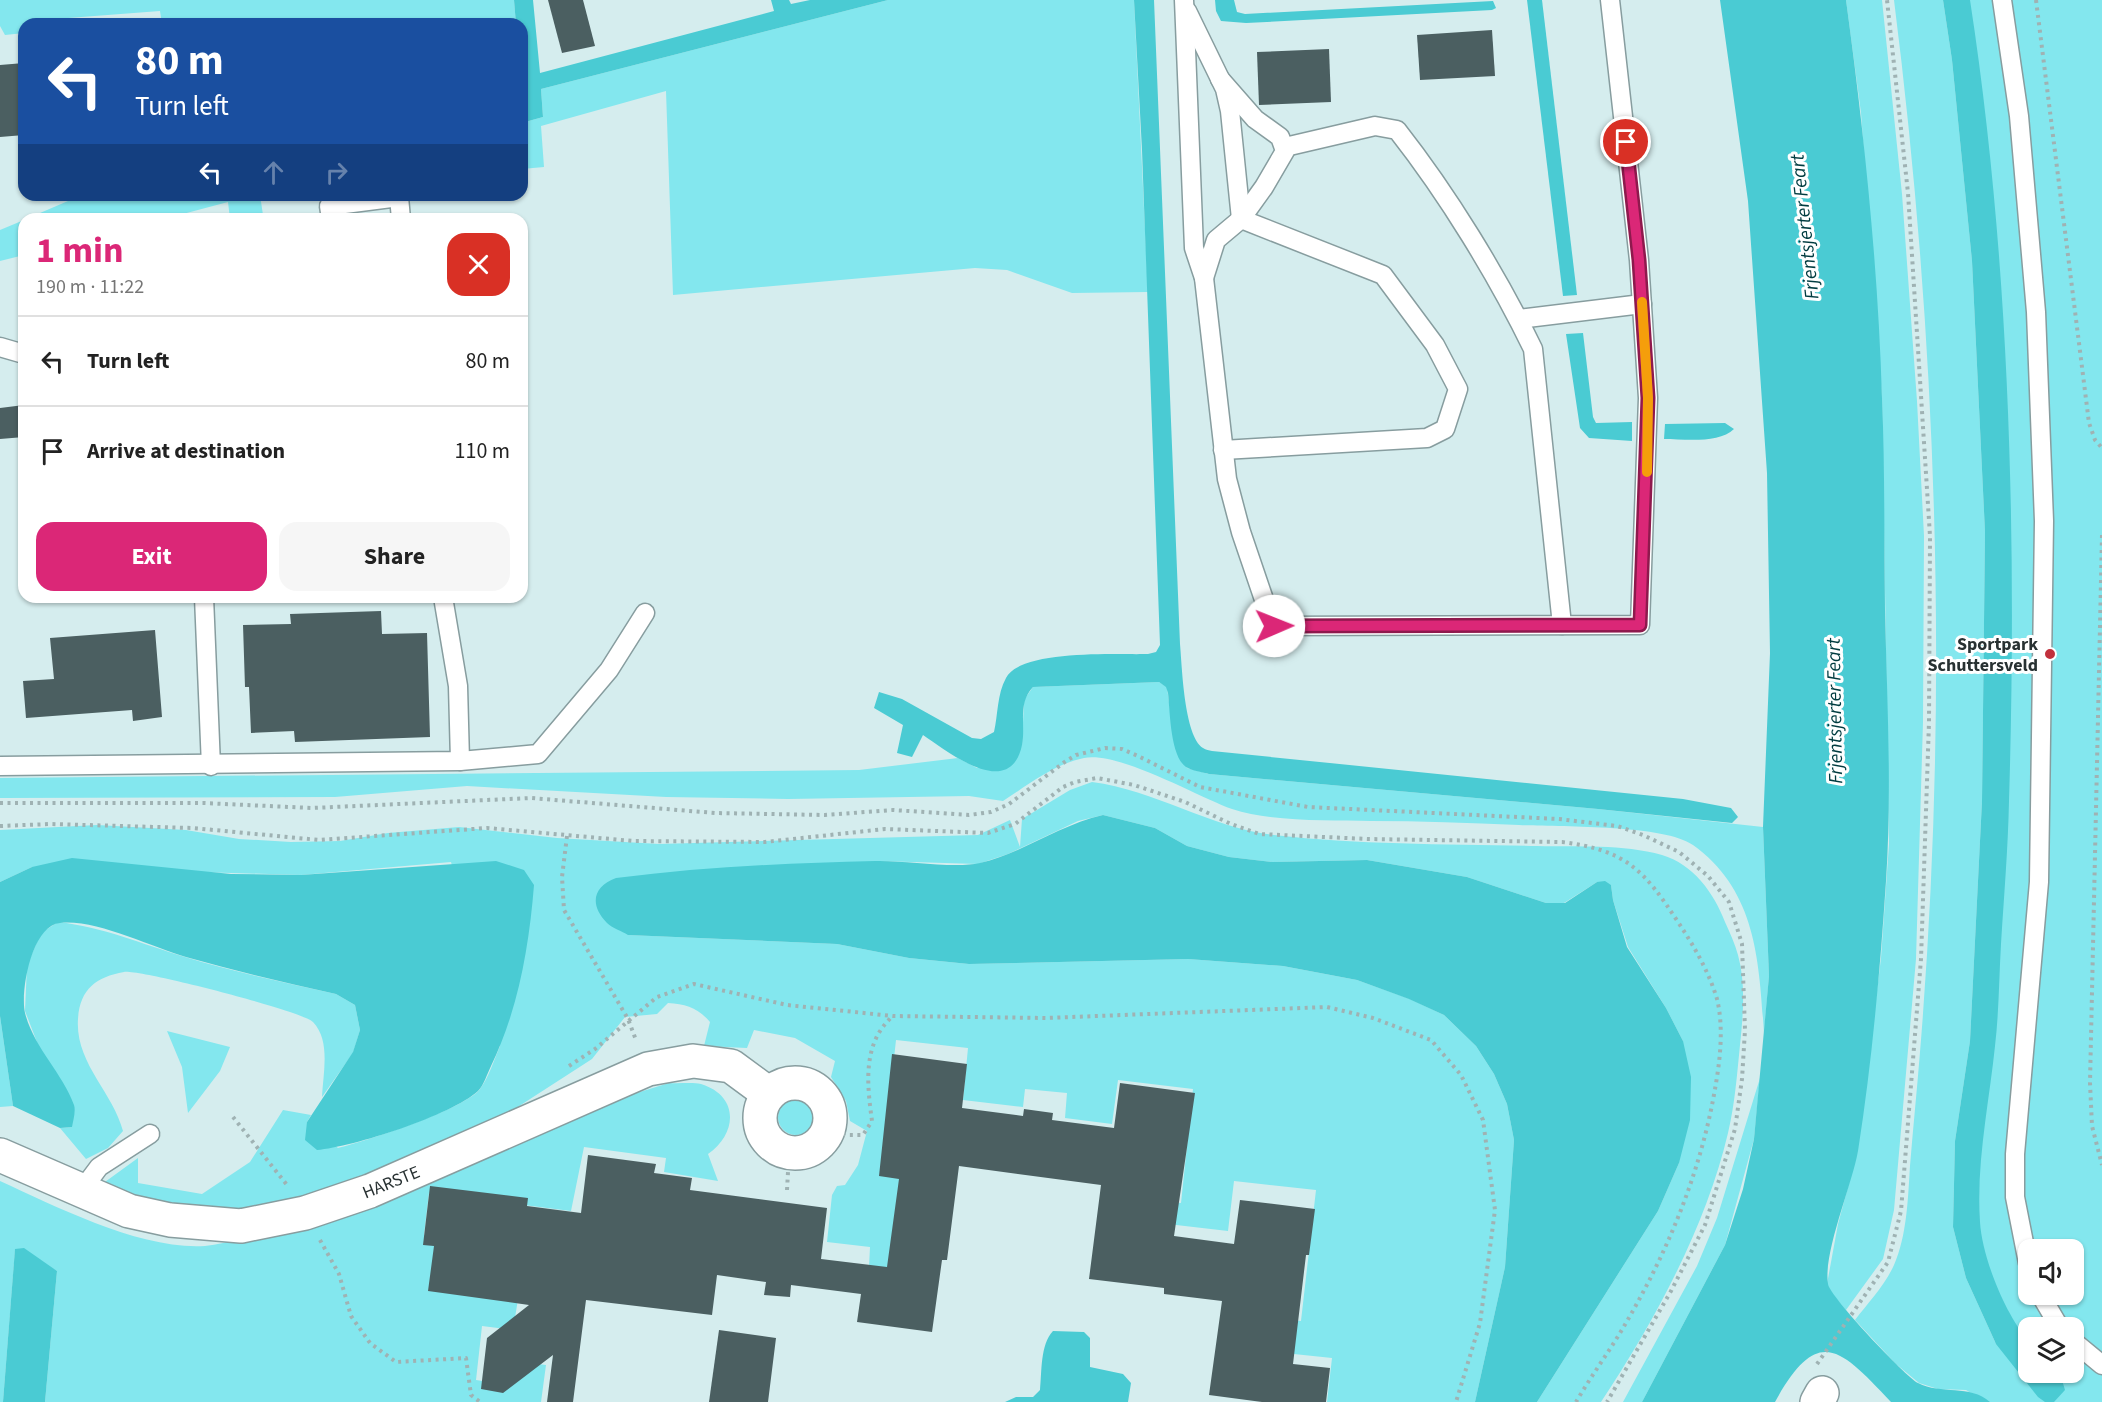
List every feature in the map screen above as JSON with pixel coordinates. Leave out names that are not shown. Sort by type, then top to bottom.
[{"type":"street","name":"HARSTE","points":[[0,1155],[129,1211],[206,1225],[241,1226],[305,1213],[370,1191],[648,1069],[693,1061],[731,1066],[769,1094]]},
{"type":"street","points":[[790,1083],[814,1088],[828,1107],[828,1130],[812,1148],[789,1154],[777,1148],[762,1128],[762,1104],[778,1086],[790,1083]]},
{"type":"lane","points":[[1184,3],[1194,248],[1204,278],[1223,450],[1234,509],[1274,626],[1640,625],[1648,398],[1642,304],[1610,0]]},
{"type":"lane","points":[[2002,0],[2019,116],[2035,301],[2044,521],[2039,882],[2015,1154],[2015,1197],[2023,1239]]},
{"type":"lane","points":[[1184,3],[1220,79],[1230,111],[1241,219]]},
{"type":"lane","points":[[1204,278],[1216,240],[1241,219],[1279,164],[1285,147],[1280,137],[1255,118],[1220,79]]},
{"type":"lane","points":[[1285,147],[1375,126],[1397,130],[1428,169],[1519,319],[1533,349],[1562,625]]},
{"type":"lane","points":[[330,213],[329,206],[364,201]]},
{"type":"lane","points":[[1223,450],[1427,438],[1445,429],[1458,389],[1435,345],[1383,275],[1241,219]]},
{"type":"lane","points":[[1519,319],[1642,304]]},
{"type":"lane","points":[[0,347],[18,352]]},
{"type":"lane","points":[[204,603],[212,766]]},
{"type":"lane","points":[[444,603],[458,686],[460,761]]},
{"type":"lane","points":[[0,766],[212,766],[460,761],[537,754],[609,670],[645,614]]},
{"type":"lane","points":[[81,1191],[99,1167],[150,1134]]},
{"type":"lane","points":[[2084,1350],[2102,1365]]},
{"type":"path","points":[[1821,1357],[1888,1262],[1900,1211],[1921,959],[1929,722],[1930,536],[1908,193],[1887,0]]},
{"type":"path","points":[[2036,0],[2089,423],[2095,440],[2102,447]]},
{"type":"path","points":[[2102,535],[2090,1083],[2092,1126],[2102,1166]]},
{"type":"path","points":[[0,803],[203,803],[312,808],[531,798],[588,801],[661,810],[773,815],[892,810],[969,815],[991,812],[1009,804],[1076,754],[1104,748],[1130,752],[1200,787],[1308,807],[1559,819],[1617,826],[1643,834],[1686,858],[1708,876],[1729,902],[1742,944],[1745,1030],[1742,1079],[1735,1129],[1705,1225],[1671,1291],[1607,1402]]},
{"type":"path","points":[[0,826],[50,824],[192,828],[319,840],[487,828],[633,841],[765,842],[885,829],[988,833],[1015,824],[1063,787],[1097,778],[1134,785],[1185,802],[1231,825],[1259,834],[1368,839],[1562,842],[1586,845],[1616,854],[1633,865],[1664,899],[1708,976],[1717,1000],[1720,1023],[1720,1063],[1702,1149],[1673,1230],[1625,1323],[1576,1402]]},
{"type":"path","points":[[567,836],[562,877],[564,910],[628,1019],[648,1069]]},
{"type":"path","points":[[567,1067],[595,1049],[657,997],[694,984],[788,1005],[893,1016],[1046,1018],[1327,1007],[1373,1018],[1431,1041],[1461,1075],[1483,1120],[1495,1210],[1480,1323],[1456,1402]]},
{"type":"path","points":[[828,1130],[847,1136],[863,1135],[872,1121],[867,1084],[872,1048],[880,1028],[893,1016]]},
{"type":"path","points":[[233,1118],[305,1213],[339,1274],[351,1316],[370,1343],[396,1362],[466,1358],[471,1395],[480,1402]]},
{"type":"path","points":[[787,1190],[789,1154]]},
{"type":"shaded area","points":[[0,0],[514,0],[516,18],[161,18],[160,11],[68,18],[18,18],[18,34],[5,35],[0,26]]},
{"type":"shaded area","points":[[888,0],[1134,0],[1148,292],[1072,293],[1007,270],[975,268],[673,295],[666,91],[541,126],[544,167],[528,168],[528,121],[543,117],[541,89]]},
{"type":"shaded area","points":[[1846,0],[1882,0],[1902,194],[1924,536],[1923,722],[1916,959],[1894,1210],[1883,1259],[1846,1310],[1827,1284],[1838,1224],[1857,1154],[1881,958],[1889,844],[1882,397],[1861,113]]},
{"type":"shaded area","name":"Sportpark Schuttersveld","points":[[1894,0],[1943,0],[1952,60],[1972,261],[1985,532],[1982,801],[1970,1041],[1955,1141],[1953,1227],[1966,1278],[1996,1344],[1964,1215],[1998,509],[1960,0],[2102,0],[2102,1402],[1985,1402],[1966,1390],[1938,1389],[1919,1383],[1896,1364],[1855,1320],[1881,1287],[1894,1265],[1902,1242],[1920,1052],[1929,921],[1936,657],[1934,525],[1921,262]]},
{"type":"shaded area","points":[[68,201],[261,201],[263,213],[229,213],[228,202],[187,213],[40,213]]},
{"type":"shaded area","points":[[18,222],[18,256],[0,261],[0,230]]},
{"type":"shaded area","points":[[1159,682],[1167,687],[1174,741],[1187,768],[1209,774],[1598,809],[1763,827],[1769,976],[1764,1033],[1756,954],[1751,930],[1742,906],[1730,884],[1714,863],[1693,845],[1679,838],[1659,833],[1609,828],[1319,820],[1264,816],[1232,809],[1158,776],[1117,761],[1099,758],[1084,758],[1062,765],[1003,801],[969,796],[788,799],[666,797],[467,786],[335,797],[0,798],[0,778],[859,770],[958,758],[977,768],[1022,745],[1024,700],[1033,687]]},
{"type":"shaded area","points":[[1092,782],[1138,793],[1228,825],[1274,835],[1373,842],[1632,849],[1673,859],[1701,881],[1715,901],[1731,934],[1741,966],[1742,1023],[1736,1089],[1730,1122],[1706,1203],[1676,1273],[1659,1307],[1601,1402],[1537,1402],[1658,1211],[1679,1163],[1683,1041],[1666,1008],[1628,947],[1613,900],[1611,885],[1597,882],[1564,903],[1546,903],[1467,877],[1367,860],[1273,862],[1229,857],[1187,846],[1155,828],[1103,815],[1078,821],[1008,854],[978,864],[878,861],[628,935],[837,944],[909,958],[969,964],[1188,959],[1283,966],[1357,980],[1410,999],[1444,1015],[1476,1046],[1494,1074],[1507,1104],[1514,1140],[1505,1267],[1475,1402],[1327,1402],[1332,1358],[1266,1351],[1270,1318],[1301,1321],[1316,1190],[1234,1181],[1228,1231],[1159,1223],[1161,1201],[1181,1203],[1193,1089],[1118,1080],[1112,1124],[1065,1118],[1067,1093],[1025,1089],[1023,1107],[963,1100],[968,1048],[896,1040],[882,1168],[901,1171],[890,1270],[869,1267],[870,1247],[827,1242],[832,1195],[837,1186],[845,1185],[858,1165],[867,1131],[850,1121],[846,1101],[831,1077],[835,1061],[795,1038],[754,1030],[747,1048],[704,1046],[710,1022],[696,1010],[668,1003],[657,1014],[625,1017],[592,1059],[507,1114],[307,1200],[234,1213],[194,1211],[98,1187],[138,1158],[138,1183],[202,1194],[250,1162],[283,1110],[311,1115],[307,1122],[338,1148],[436,1115],[471,1097],[480,1089],[489,1074],[500,1046],[451,862],[301,875],[32,867],[0,882],[0,830],[97,825],[186,830],[239,839],[291,842],[340,841],[388,833],[459,827],[557,838],[659,844],[978,835],[1010,820],[1020,847],[1022,819],[1070,790]]},
{"type":"shaded area","points":[[58,922],[107,932],[223,968],[336,994],[355,1005],[360,1030],[353,1053],[322,1097],[324,1048],[319,1030],[313,1022],[281,1009],[158,977],[124,972],[105,977],[91,986],[82,1000],[78,1019],[79,1035],[82,1050],[111,1103],[123,1131],[108,1148],[86,1159],[60,1128],[72,1127],[61,1083],[40,1050],[25,1011],[27,965],[41,933]]},
{"type":"shaded area","points":[[0,1016],[13,1106],[0,1107]]},
{"type":"shaded area","points":[[167,1031],[230,1047],[220,1071],[188,1113],[182,1067]]},
{"type":"shaded area","points":[[1760,1078],[1754,1139],[1725,1245],[1642,1402],[1623,1402],[1697,1266],[1717,1218]]},
{"type":"shaded area","points":[[669,1083],[701,1084],[723,1097],[728,1106],[729,1126],[725,1136],[708,1154],[718,1181],[664,1172],[666,1158],[584,1147],[571,1211],[429,1193],[424,1235],[446,1238],[519,1293],[513,1330],[482,1326],[476,1380],[502,1384],[506,1360],[546,1365],[541,1402],[45,1402],[57,1271],[15,1250],[3,1402],[0,1402],[0,1181],[73,1214],[127,1234],[180,1245],[205,1246],[241,1239],[617,1099]]},
{"type":"shaded area","points":[[796,1099],[809,1104],[814,1117],[809,1130],[796,1135],[783,1130],[778,1117],[783,1104]]},
{"type":"water","points":[[514,0],[533,0],[540,73],[774,11],[771,0],[789,0],[791,4],[810,0],[888,0],[541,89],[543,117],[528,121],[528,18],[516,18]]},
{"type":"water","points":[[1134,0],[1154,0],[1180,644],[1185,700],[1197,741],[1203,748],[1212,751],[1683,799],[1731,808],[1738,817],[1732,823],[1209,774],[1191,770],[1181,761],[1177,753],[1172,732],[1168,693],[1166,687],[1159,682],[1033,687],[1025,700],[1022,745],[1015,762],[1005,770],[992,771],[977,767],[923,735],[912,757],[897,753],[903,725],[874,708],[879,692],[902,699],[972,738],[981,739],[994,732],[1003,684],[1015,669],[1030,662],[1049,658],[1093,654],[1148,654],[1156,652],[1160,645],[1142,150]]},
{"type":"water","points":[[1215,0],[1234,0],[1237,12],[1245,14],[1493,1],[1496,8],[1246,23],[1221,21],[1216,11]]},
{"type":"water","points":[[1527,0],[1542,0],[1577,295],[1563,296]]},
{"type":"water","name":"Frjentsjerter Feart","points":[[1720,0],[1846,0],[1859,99],[1874,248],[1884,451],[1889,746],[1888,847],[1878,983],[1863,1118],[1855,1165],[1830,1255],[1828,1284],[1841,1304],[1869,1336],[1918,1383],[1927,1387],[1974,1393],[1990,1402],[1891,1402],[1857,1368],[1830,1352],[1817,1353],[1804,1362],[1790,1377],[1775,1402],[1642,1402],[1725,1245],[1743,1189],[1754,1139],[1769,976],[1763,827],[1770,653],[1767,473],[1748,201]]},
{"type":"water","points":[[1943,0],[1970,0],[1994,198],[2002,298],[2008,399],[2012,601],[2008,837],[1998,1008],[1979,1200],[1985,1252],[2003,1300],[2018,1327],[2018,1372],[1996,1344],[1966,1278],[1953,1227],[1955,1141],[1970,1041],[1982,801],[1985,532],[1972,261],[1952,60]]},
{"type":"water","points":[[1583,333],[1593,417],[1596,423],[1632,422],[1632,441],[1589,438],[1580,428],[1566,334]]},
{"type":"water","points":[[1725,423],[1734,429],[1720,437],[1701,440],[1664,439],[1665,424]]},
{"type":"water","points":[[1103,815],[1155,828],[1187,846],[1229,857],[1273,862],[1367,860],[1467,877],[1546,903],[1565,903],[1597,882],[1605,881],[1611,885],[1613,900],[1627,947],[1666,1008],[1683,1041],[1691,1077],[1690,1120],[1679,1163],[1658,1211],[1537,1402],[1475,1402],[1505,1267],[1514,1140],[1507,1104],[1494,1074],[1476,1046],[1444,1015],[1357,980],[1283,966],[1188,959],[969,964],[909,958],[837,944],[628,935],[607,923],[601,916],[596,903],[598,891],[608,881],[648,874],[745,866],[842,862],[887,861],[969,865],[1011,853],[1071,825]]},
{"type":"water","points":[[72,858],[231,874],[301,875],[496,861],[524,870],[534,885],[521,978],[508,1023],[482,1086],[465,1100],[425,1119],[354,1143],[317,1150],[305,1140],[307,1122],[353,1052],[360,1030],[355,1005],[336,994],[186,957],[106,929],[90,925],[60,923],[50,927],[35,947],[26,975],[24,1003],[29,1026],[63,1082],[74,1105],[72,1127],[60,1128],[13,1106],[0,1016],[0,882],[32,867]]},
{"type":"water","points":[[24,1248],[57,1271],[45,1402],[3,1402],[15,1249]]},
{"type":"water","points":[[1053,1331],[1084,1332],[1090,1338],[1090,1367],[1123,1374],[1131,1383],[1128,1402],[1005,1402],[1016,1397],[1033,1397],[1040,1390],[1044,1351]]},
{"type":"water","points":[[2027,1383],[2063,1383],[2065,1390],[2054,1402],[2045,1402]]},
{"type":"building","points":[[548,0],[583,0],[595,46],[562,53]]},
{"type":"building","points":[[1492,30],[1495,76],[1420,80],[1417,35]]},
{"type":"building","points":[[1329,49],[1331,102],[1259,105],[1257,52]]},
{"type":"building","points":[[18,64],[18,136],[0,137],[0,65]]},
{"type":"building","points":[[18,406],[18,438],[0,439],[0,408]]},
{"type":"building","points":[[381,611],[382,634],[427,633],[430,737],[295,742],[294,731],[251,733],[249,687],[245,687],[243,625],[291,624],[290,614]]},
{"type":"building","points":[[155,630],[162,717],[133,721],[132,710],[26,718],[23,681],[54,679],[50,638]]},
{"type":"building","points":[[892,1054],[967,1064],[962,1108],[1023,1116],[1024,1109],[1053,1113],[1052,1120],[1114,1128],[1120,1083],[1195,1093],[1174,1236],[1234,1244],[1240,1200],[1315,1209],[1309,1255],[1306,1255],[1293,1364],[1330,1368],[1326,1402],[1262,1402],[1209,1395],[1222,1301],[1164,1294],[1164,1288],[1089,1279],[1101,1185],[959,1166],[947,1260],[942,1260],[932,1332],[857,1322],[861,1294],[791,1285],[790,1297],[764,1295],[766,1282],[717,1275],[712,1315],[586,1300],[573,1402],[547,1402],[553,1355],[503,1393],[481,1389],[487,1338],[529,1305],[428,1291],[434,1246],[423,1245],[430,1186],[528,1198],[527,1206],[581,1213],[588,1155],[656,1164],[654,1173],[692,1178],[690,1190],[827,1208],[821,1259],[887,1267],[899,1179],[879,1176]]},
{"type":"building","points":[[719,1330],[776,1338],[768,1402],[709,1402]]},
{"type":"slow traffic","points":[[1642,302],[1648,398],[1647,472]]},
{"type":"place","name":"Sportpark Schuttersveld","points":[[2050,654]]},
{"type":"route","points":[[1274,626],[1640,625],[1648,398],[1639,260],[1626,142]]}]
